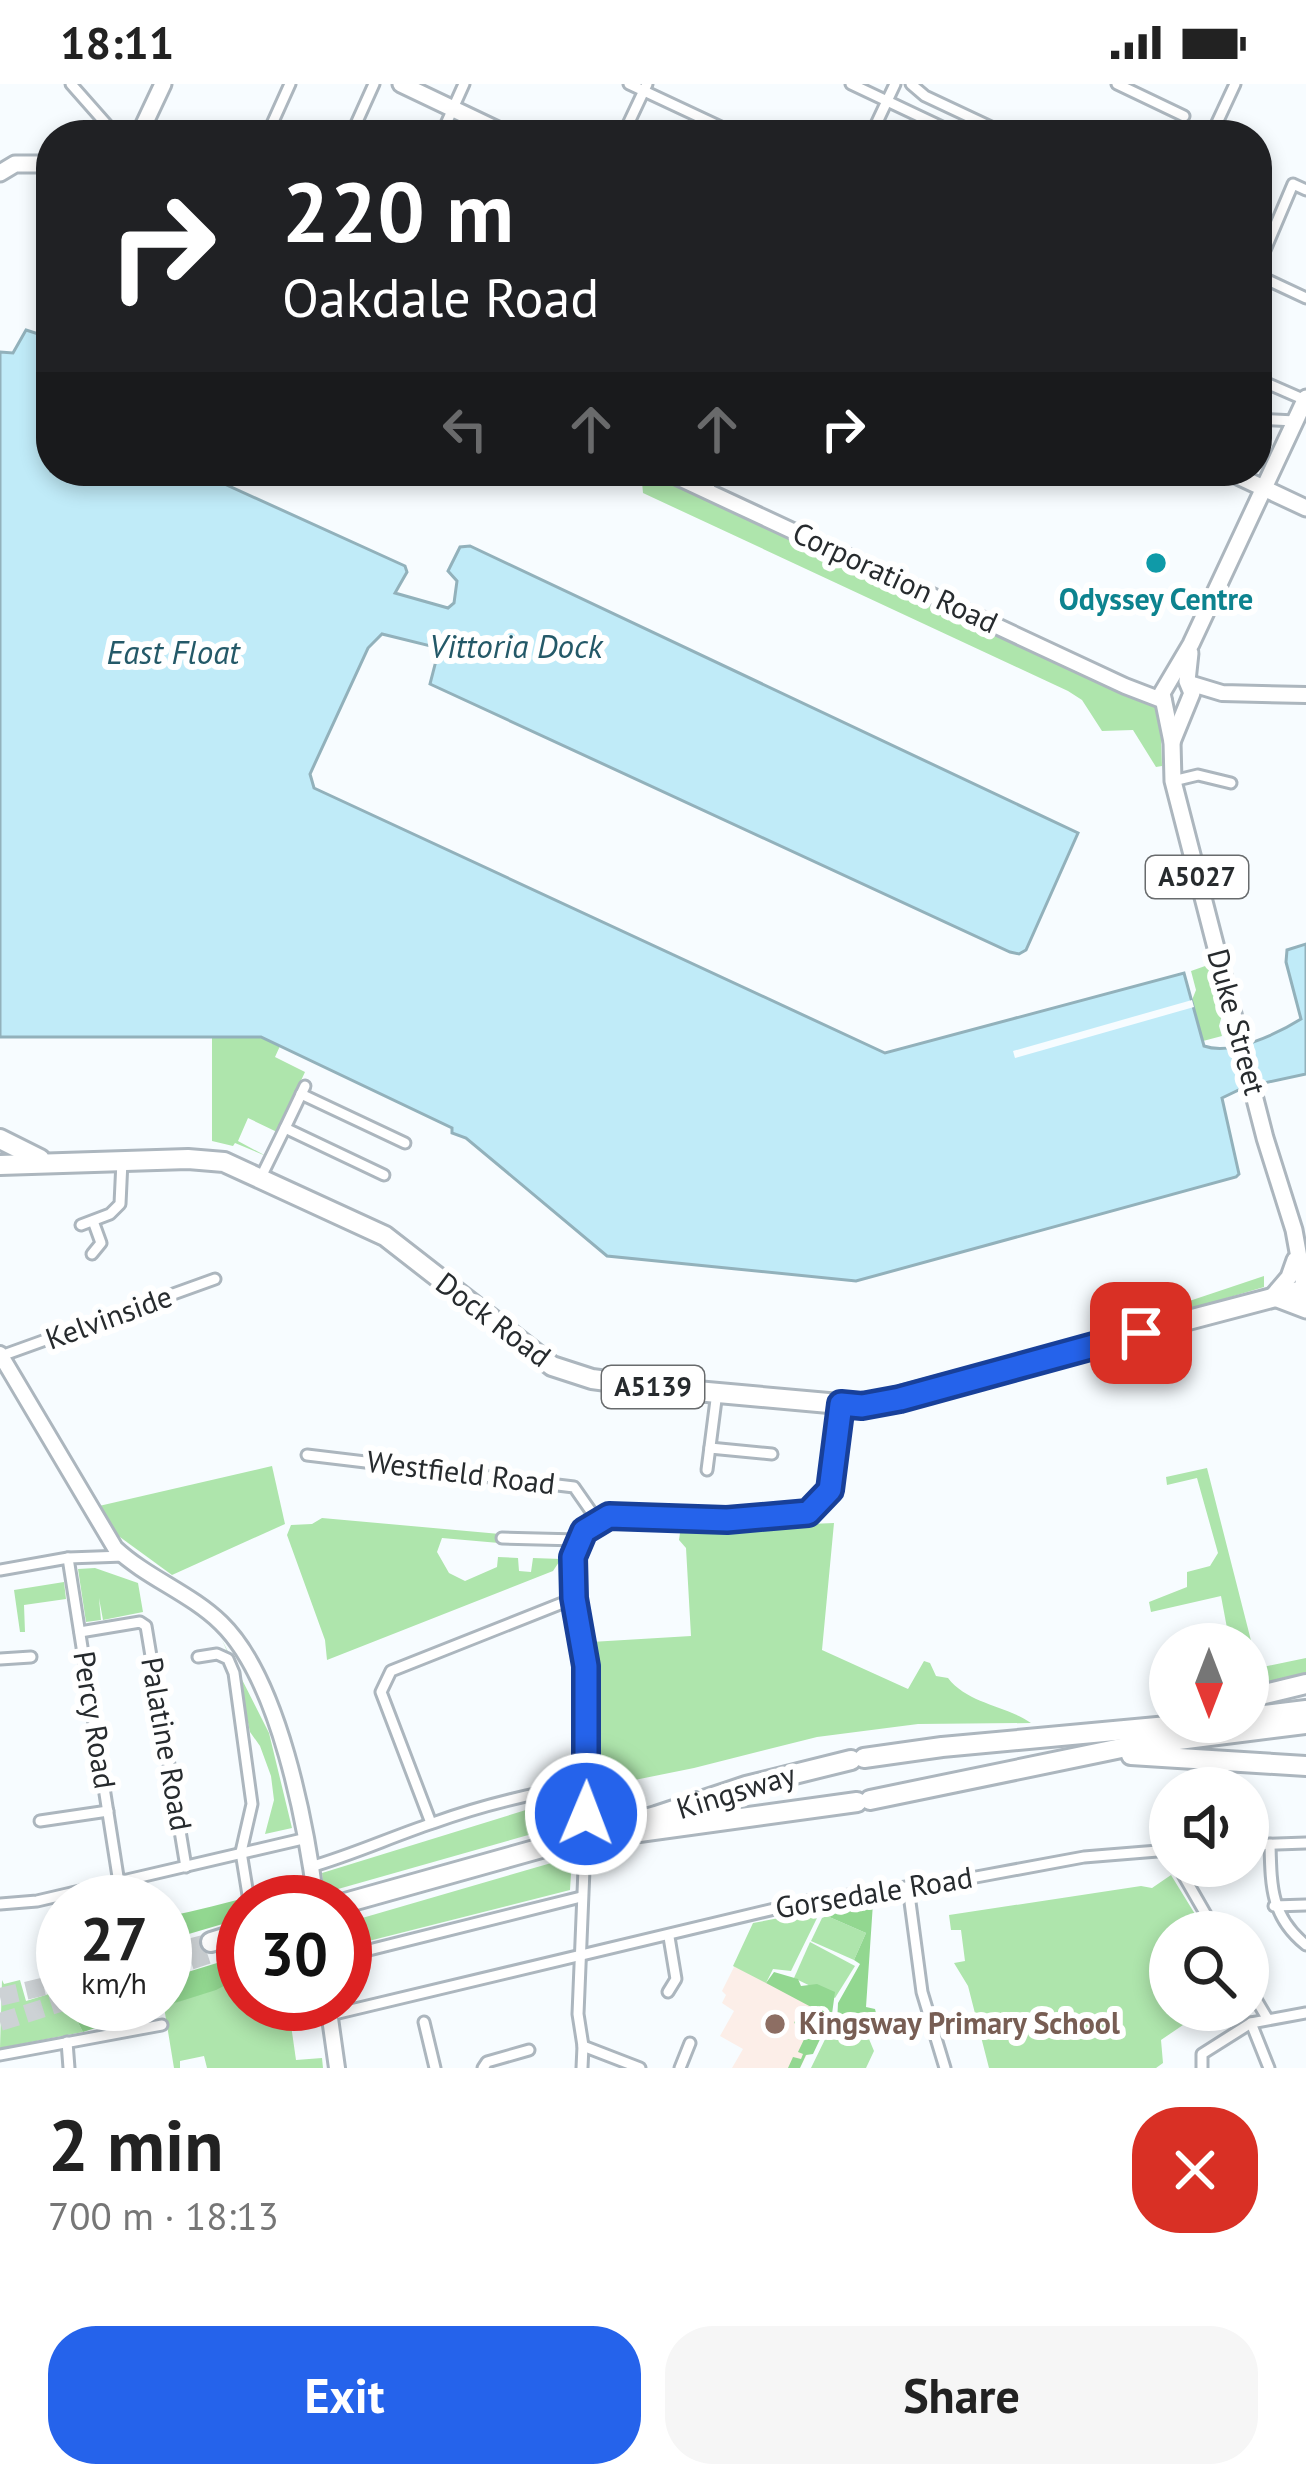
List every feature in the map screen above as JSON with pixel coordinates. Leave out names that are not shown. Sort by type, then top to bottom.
[{"type":"highway","name":"Dock Road","points":[[0,1139],[50,1162]]},
{"type":"highway","name":"Dock Road","points":[[0,1165],[224,1162],[386,1236],[552,1366],[592,1379],[841,1404],[862,1406],[900,1399],[1272,1298],[1305,1296]]},
{"type":"highway","points":[[1269,1693],[1306,1684]]},
{"type":"highway","points":[[1269,1714],[1306,1710]]},
{"type":"highway","points":[[1087,1746],[1149,1724]]},
{"type":"highway","name":"Kingsway","points":[[372,1895],[746,1786],[858,1759],[942,1747],[1131,1746],[1306,1724]]},
{"type":"highway","name":"Kingsway","points":[[372,1907],[634,1833],[864,1801],[1149,1734]]},
{"type":"highway","points":[[1087,1746],[1306,1766]]},
{"type":"main road","points":[[401,84],[477,120]]},
{"type":"main road","points":[[146,120],[160,89]]},
{"type":"main road","points":[[1,170],[36,164]]},
{"type":"main road","points":[[1272,470],[1302,409]]},
{"type":"main road","name":"Corporation Road","points":[[696,486],[1125,686],[1166,692]]},
{"type":"main road","points":[[1259,486],[1306,508]]},
{"type":"main road","points":[[1166,692],[1263,488]]},
{"type":"main road","points":[[1188,682],[1191,644]]},
{"type":"main road","points":[[1166,692],[1177,678],[1222,693],[1306,695]]},
{"type":"main road","name":"Duke Street","points":[[1172,742],[1192,693],[1188,682]]},
{"type":"main road","points":[[1166,692],[1186,704],[1222,693]]},
{"type":"main road","name":"Duke Street","points":[[1166,692],[1173,781],[1300,1245],[1305,1296]]},
{"type":"main road","points":[[1272,1298],[1289,1277],[1300,1245]]},
{"type":"main road","points":[[0,1356],[86,1502],[124,1556],[208,1611],[243,1651],[290,1768],[311,1875]]},
{"type":"main road","points":[[332,2031],[337,2068]]},
{"type":"street","points":[[70,84],[102,120]]},
{"type":"street","points":[[274,120],[290,84]]},
{"type":"street","points":[[358,120],[374,84]]},
{"type":"street","points":[[448,120],[464,84]]},
{"type":"street","points":[[629,84],[645,87],[709,120]]},
{"type":"street","points":[[851,84],[927,120]]},
{"type":"street","points":[[878,120],[895,84]]},
{"type":"street","points":[[911,84],[925,96],[976,120]]},
{"type":"street","points":[[1118,84],[1184,116]]},
{"type":"street","points":[[1218,120],[1235,84]]},
{"type":"street","points":[[630,120],[645,87]]},
{"type":"street","points":[[1272,235],[1293,184],[1306,190]]},
{"type":"street","points":[[1272,280],[1306,298]]},
{"type":"street","points":[[1272,389],[1302,409]]},
{"type":"street","points":[[1272,416],[1302,409]]},
{"type":"street","points":[[707,491],[709,486]]},
{"type":"street","points":[[1173,781],[1198,776],[1231,783]]},
{"type":"street","points":[[261,1177],[303,1090],[405,1143]]},
{"type":"street","points":[[285,1128],[384,1174]]},
{"type":"street","points":[[92,1254],[101,1243],[87,1223],[120,1204],[122,1161]]},
{"type":"street","name":"Kelvinside","points":[[0,1356],[215,1279]]},
{"type":"street","points":[[707,1470],[717,1390]]},
{"type":"street","points":[[582,2068],[584,2046],[578,2014],[586,1666],[574,1598],[573,1557],[578,1540],[597,1520],[625,1515],[727,1520],[808,1513],[830,1490],[841,1404]]},
{"type":"street","points":[[710,1448],[772,1454]]},
{"type":"street","name":"Westfield Road","points":[[307,1455],[574,1487],[597,1520]]},
{"type":"street","points":[[502,1538],[578,1540]]},
{"type":"street","points":[[0,1570],[68,1558],[124,1556]]},
{"type":"street","name":"Percy Road","points":[[68,1558],[118,1875]]},
{"type":"street","points":[[431,1823],[381,1692],[384,1680],[391,1670],[574,1598]]},
{"type":"street","name":"Palatine Road","points":[[80,1632],[143,1622],[186,1867]]},
{"type":"street","points":[[198,1658],[217,1654],[228,1659],[234,1673],[251,1804],[241,1852],[245,1875]]},
{"type":"street","points":[[0,1659],[31,1657]]},
{"type":"street","points":[[310,1868],[431,1823],[532,1793],[586,1784]]},
{"type":"street","points":[[40,1821],[108,1811]]},
{"type":"street","points":[[152,1875],[307,1838]]},
{"type":"street","points":[[1306,1843],[1270,1844],[1274,1906],[1288,1931],[1306,1945]]},
{"type":"street","name":"Gorsedale Road","points":[[372,2001],[808,1901],[1084,1857],[1149,1852]]},
{"type":"street","points":[[908,1887],[922,1992],[945,2068]]},
{"type":"street","points":[[372,1949],[581,1898]]},
{"type":"street","points":[[0,1904],[36,1901]]},
{"type":"street","points":[[1274,1906],[1306,1905]]},
{"type":"street","points":[[668,1993],[676,1979],[669,1936]]},
{"type":"street","points":[[1269,2018],[1306,2013]]},
{"type":"street","points":[[424,2022],[435,2068]]},
{"type":"street","points":[[0,2055],[125,2031]]},
{"type":"street","points":[[1202,2068],[1202,2054],[1240,2031]]},
{"type":"street","points":[[1254,2031],[1269,2068]]},
{"type":"street","points":[[67,2042],[69,2068]]},
{"type":"street","points":[[680,2068],[690,2043]]},
{"type":"street","points":[[584,2046],[640,2068]]},
{"type":"street","points":[[483,2068],[487,2062],[529,2050]]},
{"type":"shaded area","name":"Kingsway Primary School","points":[[735,1965],[829,2013],[800,2068],[732,2068],[743,2049],[720,2036],[734,2011],[722,2003],[726,1995],[722,1991]]},
{"type":"green space","points":[[642,486],[678,486],[1160,709],[1162,766],[1156,767],[1133,730],[1102,731],[1082,700],[1068,691],[643,493]]},
{"type":"green space","points":[[1208,965],[1222,1015],[1222,1036],[1203,1041],[1192,1000],[1196,990],[1191,971]]},
{"type":"green space","points":[[212,1037],[261,1037],[280,1046],[275,1057],[305,1072],[277,1132],[248,1118],[238,1141],[266,1156],[235,1143],[212,1141]]},
{"type":"green space","points":[[1264,1276],[1264,1287],[1062,1347],[1061,1344]]},
{"type":"green space","points":[[272,1466],[285,1524],[172,1575],[113,1532],[99,1506]]},
{"type":"green space","points":[[1207,1468],[1247,1623],[1226,1623],[1221,1596],[1151,1612],[1149,1602],[1187,1587],[1187,1572],[1210,1566],[1218,1553],[1197,1478],[1167,1485],[1166,1477]]},
{"type":"green space","points":[[322,1518],[500,1534],[499,1543],[442,1538],[437,1552],[449,1573],[465,1581],[497,1567],[498,1557],[518,1558],[519,1571],[531,1572],[533,1558],[561,1559],[553,1571],[327,1660],[325,1640],[287,1535],[291,1525],[312,1524]]},
{"type":"green space","points":[[834,1523],[822,1650],[908,1689],[924,1661],[930,1663],[936,1676],[1031,1723],[918,1724],[817,1737],[595,1788],[591,1642],[691,1636],[686,1548],[680,1533]]},
{"type":"green space","points":[[95,1568],[138,1583],[143,1612],[103,1620],[99,1598],[101,1620],[86,1622],[78,1569]]},
{"type":"green space","points":[[64,1582],[66,1599],[24,1605],[25,1632],[20,1632],[14,1590]]},
{"type":"green space","points":[[222,1640],[269,1733],[292,1828],[265,1834],[274,1800],[271,1776],[250,1732],[238,1675]]},
{"type":"green space","points":[[1306,1658],[1306,1679],[1269,1687],[1269,1666]]},
{"type":"green space","points":[[568,1797],[574,1802],[574,1822],[372,1879],[372,1875],[322,1873]]},
{"type":"green space","points":[[572,1857],[570,1890],[372,1940],[372,1915]]},
{"type":"green space","points":[[1178,1887],[1193,1911],[1149,1911],[1149,2031],[1174,2031],[1161,2040],[1163,2063],[1156,2068],[989,2068],[968,1986],[954,1963],[965,1961],[961,1930],[951,1930],[949,1915]]},
{"type":"green space","points":[[873,1903],[866,2007],[875,2009],[879,2025],[865,2029],[858,2038],[844,2034],[837,2023],[838,2003],[860,1964],[854,1960],[866,1933],[827,1916],[835,1907]]},
{"type":"green space","points":[[216,1905],[216,1926],[192,1933],[192,1911]]},
{"type":"green space","points":[[826,1909],[819,1914],[791,1971],[773,1969],[766,1983],[733,1966],[753,1923]]},
{"type":"green space","points":[[827,1916],[866,1933],[854,1960],[811,1941]]},
{"type":"green space","points":[[810,1942],[855,1966],[835,1998],[794,1978]]},
{"type":"green space","points":[[216,1963],[216,1990],[192,1998],[192,1971]]},
{"type":"green space","points":[[774,1972],[798,1979],[801,1986],[817,1984],[835,1992],[832,2014],[813,2054],[806,2055],[800,2068],[788,2068],[793,2057],[801,2059],[803,2054],[798,2052],[808,2031],[794,2023],[799,2012],[812,2013],[813,2008],[766,1983]]},
{"type":"green space","points":[[2,1980],[4,1984],[20,1980],[26,2001],[36,1998],[36,2031],[83,2032],[0,2048]]},
{"type":"green space","points":[[216,1987],[216,2031],[292,2031],[296,2060],[322,2058],[323,2068],[207,2068],[204,2056],[180,2061],[180,2068],[174,2068],[168,2031],[192,2031],[192,1996]]},
{"type":"green space","points":[[834,2021],[850,2036],[869,2039],[874,2051],[866,2068],[811,2068]]},
{"type":"water","name":"East Float","points":[[26,330],[36,333],[36,486],[229,486],[405,566],[407,572],[395,593],[448,608],[454,603],[457,581],[448,571],[460,547],[470,546],[1078,833],[1026,950],[1010,952],[430,684],[438,653],[431,646],[382,634],[368,648],[310,774],[314,788],[885,1053],[1184,973],[1204,1046],[1240,1046],[1301,1019],[1286,962],[1287,950],[1306,944],[1306,1074],[1245,1087],[1222,1098],[1236,1177],[856,1281],[607,1256],[466,1138],[452,1133],[452,1128],[261,1037],[0,1037],[0,352],[13,353]]},
{"type":"pier","points":[[1192,1000],[1194,1007],[1015,1058],[1013,1051]]},
{"type":"tunnel","points":[[192,1947],[211,1942]]},
{"type":"tunnel","points":[[192,1960],[214,1953]]},
{"type":"tunnel","points":[[0,1997],[36,1988]]},
{"type":"tunnel","points":[[0,2022],[36,2011]]},
{"type":"place","name":"Odyssey Centre","points":[[1156,563]]},
{"type":"place","name":"Kingsway Primary School","points":[[775,2024]]},
{"type":"route","points":[[586,1814],[586,1666],[574,1598],[573,1557],[590,1524],[625,1515],[727,1520],[808,1513],[830,1490],[841,1404],[862,1406],[900,1399],[1141,1333]]},
{"type":"water label","name":"Vittoria Dock","points":[[516,646]]}]
